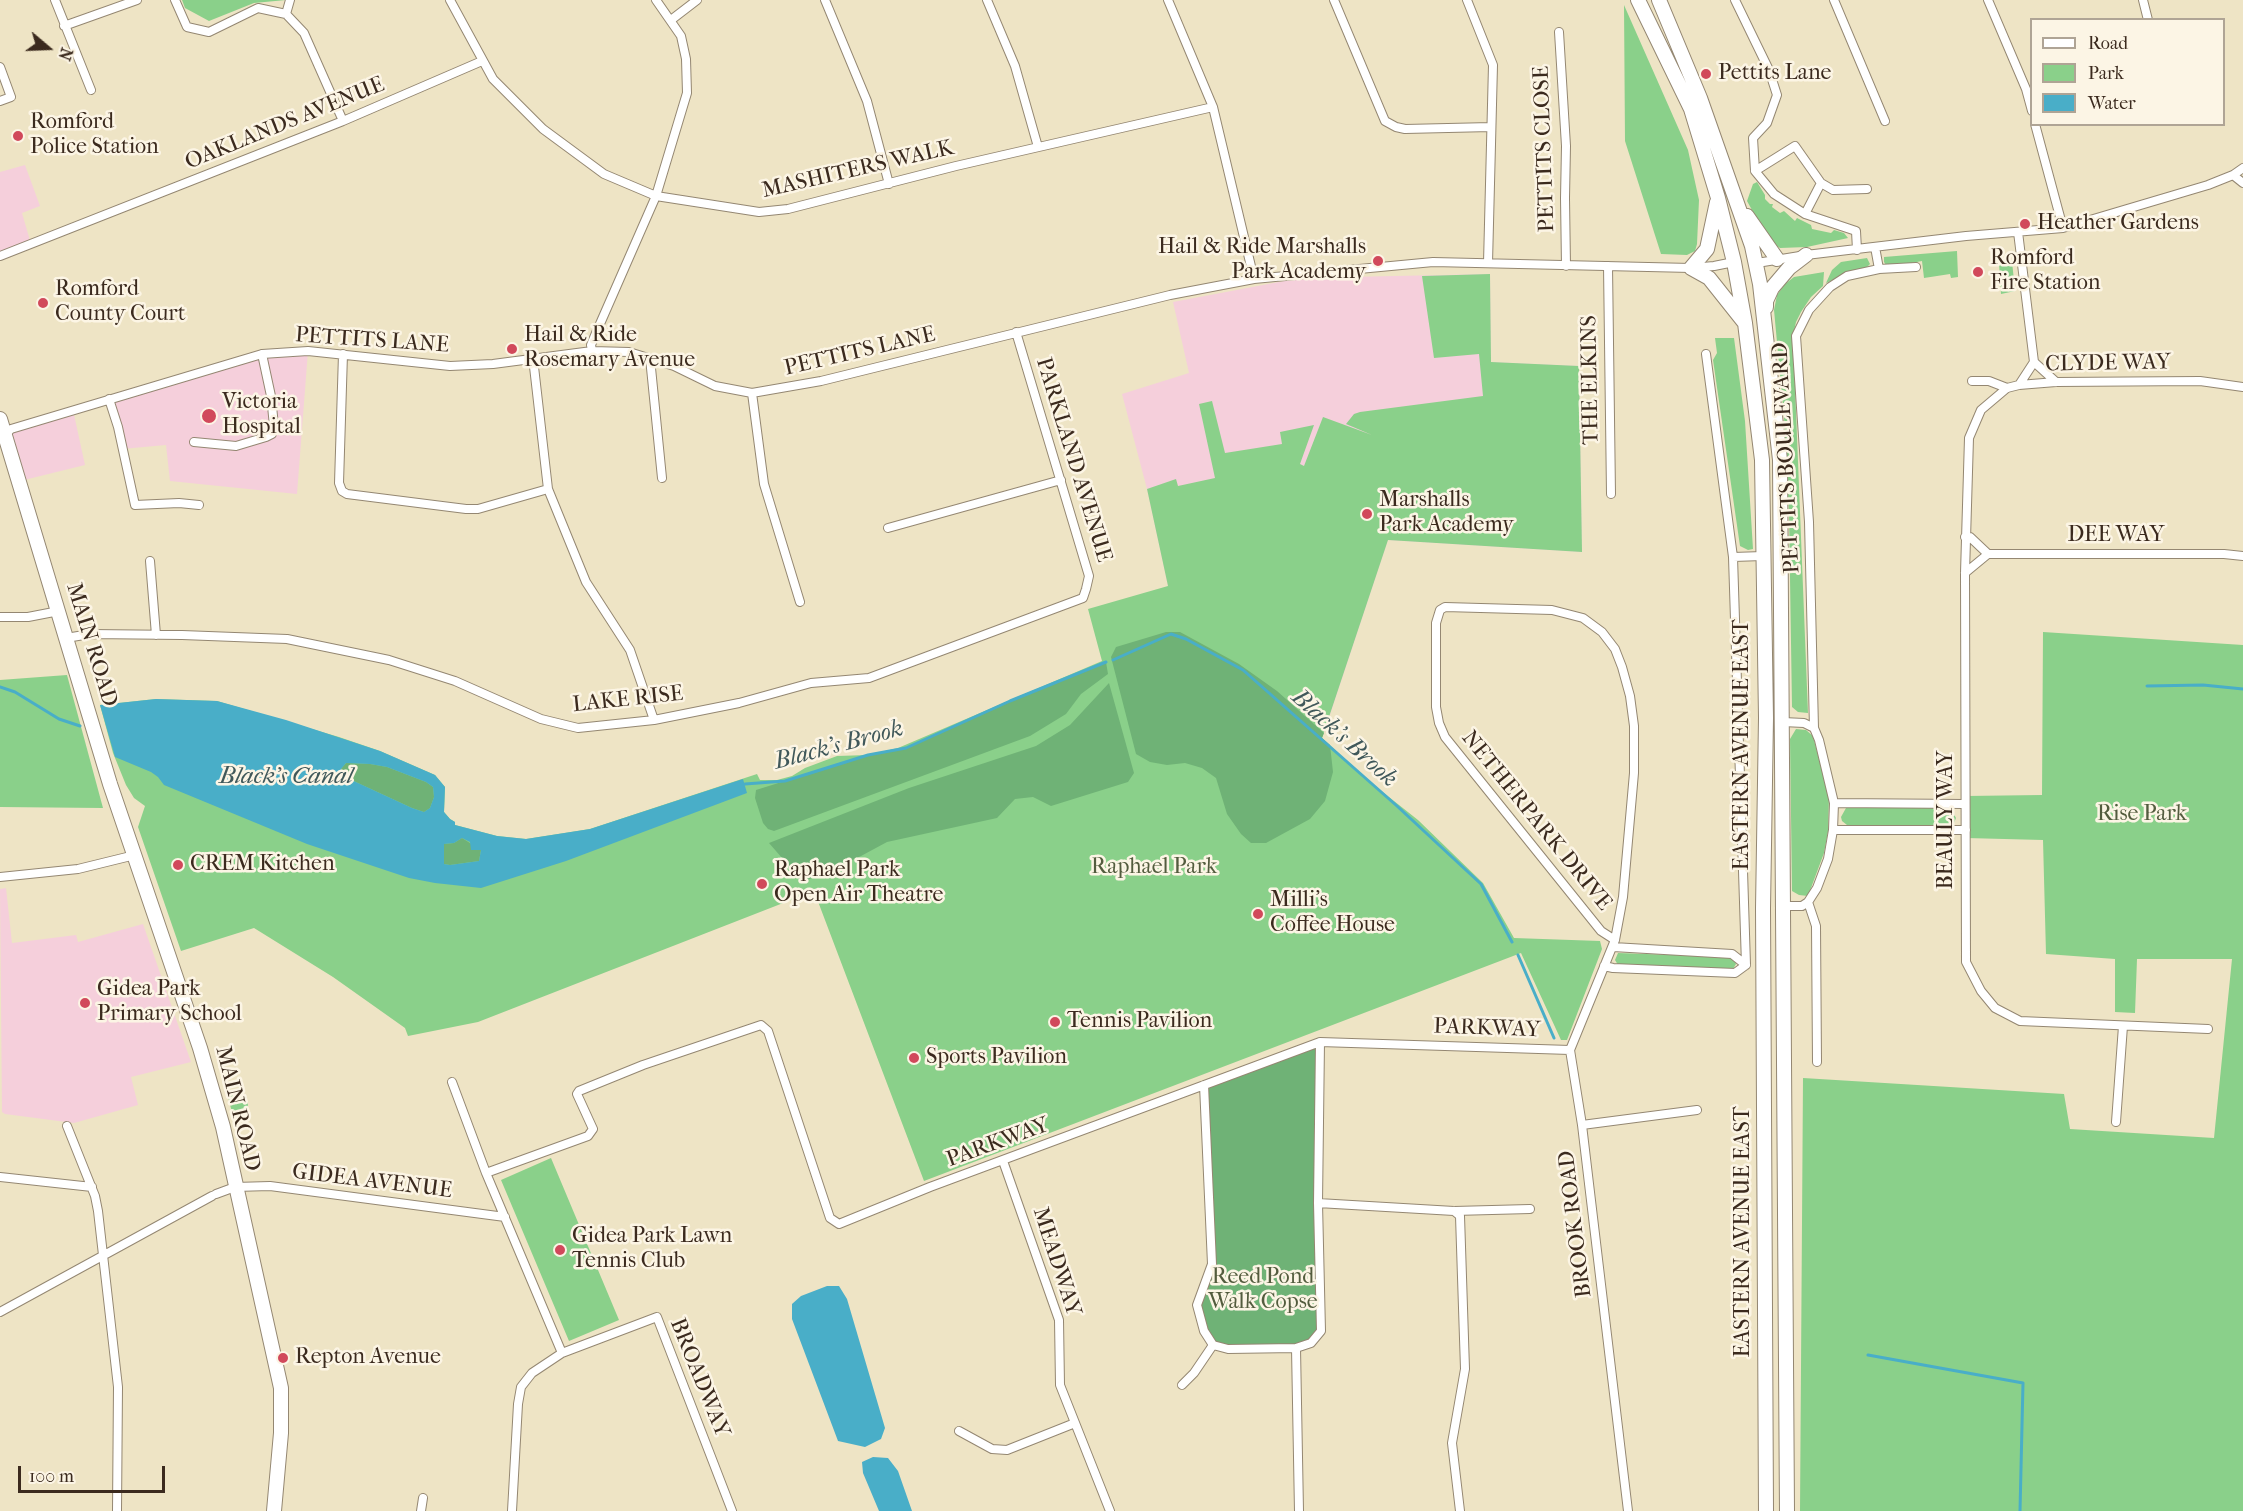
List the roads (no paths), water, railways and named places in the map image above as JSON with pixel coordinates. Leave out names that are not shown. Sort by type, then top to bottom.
[{"type":"main road","name":"EASTERN AVENUE EAST","points":[[1638,0],[1691,109],[1718,198],[1734,262],[1745,323],[1762,460],[1766,718],[1764,963],[1766,1511]]},
{"type":"main road","name":"EASTERN AVENUE EAST","points":[[1659,0],[1701,98],[1740,205],[1757,263],[1780,460],[1787,1511]]},
{"type":"main road","points":[[1718,198],[1707,249],[1691,268],[1709,278],[1745,323]]},
{"type":"main road","points":[[1740,205],[1777,259]]},
{"type":"main road","points":[[1765,330],[1766,301],[1769,292],[1789,268],[1806,255]]},
{"type":"main road","points":[[1734,262],[1757,263]]},
{"type":"main road","name":"MAIN ROAD","points":[[0,418],[3,436],[84,692],[105,767],[200,1048],[222,1127],[281,1388],[281,1433],[274,1511]]},
{"type":"street","points":[[55,0],[91,90]]},
{"type":"street","points":[[64,26],[137,0]]},
{"type":"street","points":[[175,0],[187,27],[209,32],[258,8],[286,14],[304,33],[343,121]]},
{"type":"street","points":[[286,14],[290,0]]},
{"type":"street","name":"MASHITERS WALK","points":[[450,0],[493,80],[543,129],[574,154],[604,174],[656,196],[759,212],[788,209],[1038,147],[1213,107]]},
{"type":"street","points":[[592,351],[591,345],[656,196],[687,93],[686,59],[681,36],[656,0]]},
{"type":"street","points":[[671,20],[697,0]]},
{"type":"street","points":[[825,0],[867,101],[889,184]]},
{"type":"street","points":[[987,0],[1015,66],[1038,147]]},
{"type":"street","points":[[1168,0],[1213,107],[1254,279]]},
{"type":"street","points":[[1334,0],[1385,121],[1405,129],[1491,127]]},
{"type":"street","points":[[1467,0],[1492,65],[1488,263]]},
{"type":"street","points":[[1735,0],[1769,70],[1777,95],[1767,123],[1752,138],[1755,171],[1774,194],[1805,214],[1856,231],[1857,249]]},
{"type":"street","points":[[1834,0],[1885,121]]},
{"type":"street","points":[[1988,0],[2026,89],[2030,107]]},
{"type":"street","points":[[2143,0],[2148,18]]},
{"type":"street","name":"PETTITS CLOSE","points":[[1559,32],[1566,146],[1564,198],[1566,266]]},
{"type":"street","name":"OAKLANDS AVENUE","points":[[0,256],[343,121],[482,61]]},
{"type":"street","points":[[0,67],[11,97],[0,101]]},
{"type":"street","points":[[2036,126],[2063,228]]},
{"type":"street","points":[[1755,171],[1795,146],[1821,183],[1833,190],[1867,189]]},
{"type":"street","points":[[1757,263],[1966,236],[2063,228],[2208,185],[2233,175],[2243,168]]},
{"type":"street","points":[[2233,175],[2243,183]]},
{"type":"street","points":[[1805,214],[1821,183]]},
{"type":"street","points":[[2018,232],[2034,362],[2019,385]]},
{"type":"street","points":[[1875,248],[1879,269]]},
{"type":"street","name":"PETTITS LANE","points":[[3,436],[11,429],[262,354],[308,351],[450,366],[493,364],[592,351],[630,352],[674,366],[715,386],[752,393],[821,381],[1181,293],[1254,279],[1433,262],[1691,268],[1734,262]]},
{"type":"street","name":"THE ELKINS","points":[[1608,266],[1611,494]]},
{"type":"street","name":"PETTITS BOULEVARD","points":[[1808,902],[1817,888],[1828,859],[1833,830],[1834,803],[1814,728],[1809,522],[1796,336],[1809,310],[1830,287],[1847,276],[1879,269],[1916,267]]},
{"type":"street","name":"PARKLAND AVENUE","points":[[1016,332],[1089,576],[1083,598]]},
{"type":"street","points":[[194,442],[236,446],[272,434],[274,426],[271,396],[262,354]]},
{"type":"street","points":[[343,354],[339,483],[342,491],[347,494],[478,509],[548,489]]},
{"type":"street","points":[[1706,354],[1733,557],[1746,965]]},
{"type":"street","points":[[534,358],[548,489],[586,582],[630,650],[654,720]]},
{"type":"street","points":[[650,358],[662,478]]},
{"type":"street","points":[[2034,362],[2056,382]]},
{"type":"street","points":[[1972,381],[1989,381],[2007,388]]},
{"type":"street","name":"CLYDE WAY","points":[[1982,410],[2007,388],[2019,385],[2056,382],[2200,381],[2243,387]]},
{"type":"street","points":[[752,393],[764,484],[800,602]]},
{"type":"street","points":[[109,399],[118,427],[135,505],[179,503],[199,505]]},
{"type":"street","name":"BEAULY WAY","points":[[1982,410],[1969,438],[1965,537],[1965,956],[1981,991],[1995,1008],[2020,1021],[2208,1029]]},
{"type":"street","points":[[888,528],[1061,480]]},
{"type":"street","points":[[1965,537],[1970,537],[1988,554],[1965,573]]},
{"type":"street","name":"DEE WAY","points":[[1988,554],[2224,554],[2243,556]]},
{"type":"street","points":[[1733,557],[1763,556]]},
{"type":"street","points":[[150,561],[156,635]]},
{"type":"street","name":"LAKE RISE","points":[[66,638],[90,634],[287,639],[389,660],[455,681],[541,719],[578,728],[654,720],[739,703],[811,683],[869,678],[1083,598]]},
{"type":"street","name":"NETHERPARK DRIVE","points":[[1450,607],[1515,608],[1568,613],[1593,624],[1615,649],[1630,696],[1634,726],[1631,812],[1623,897],[1614,943],[1601,931],[1445,737],[1436,707],[1437,623],[1440,610],[1450,607]]},
{"type":"street","points":[[0,617],[28,617],[58,611]]},
{"type":"street","points":[[1783,722],[1804,723],[1814,728]]},
{"type":"street","points":[[1834,803],[1965,804]]},
{"type":"street","points":[[1833,830],[1966,830]]},
{"type":"street","points":[[0,877],[78,869],[135,855]]},
{"type":"street","points":[[1784,906],[1802,906],[1808,902],[1816,926],[1817,1062]]},
{"type":"street","points":[[1570,1050],[1614,943],[1732,954],[1746,965]]},
{"type":"street","points":[[1604,966],[1735,973],[1746,965],[1764,963]]},
{"type":"street","name":"PARKWAY","points":[[486,1173],[588,1136],[592,1128],[577,1094],[579,1091],[643,1065],[761,1025],[768,1031],[830,1218],[836,1223],[843,1223],[930,1187],[1320,1042],[1570,1050]]},
{"type":"street","points":[[2116,1122],[2123,1026]]},
{"type":"street","points":[[1204,1085],[1212,1264],[1197,1305],[1204,1331],[1213,1345],[1228,1348],[1296,1348],[1311,1343],[1321,1331],[1318,1203],[1320,1042]]},
{"type":"street","name":"BROOK ROAD","points":[[1570,1050],[1582,1125],[1628,1511]]},
{"type":"street","points":[[452,1082],[486,1173],[562,1353],[532,1372],[521,1387],[512,1511]]},
{"type":"street","points":[[1582,1125],[1697,1110]]},
{"type":"street","points":[[67,1126],[92,1187],[98,1210],[118,1387],[117,1511]]},
{"type":"street","name":"MEADWAY","points":[[1003,1161],[1059,1320],[1060,1385],[1110,1511]]},
{"type":"street","points":[[0,1177],[92,1187]]},
{"type":"street","name":"GIDEA AVENUE","points":[[235,1187],[270,1186],[505,1217]]},
{"type":"street","points":[[0,1312],[214,1195],[235,1187]]},
{"type":"street","points":[[1318,1203],[1454,1210],[1530,1209]]},
{"type":"street","points":[[1454,1210],[1460,1216],[1465,1369],[1452,1443],[1460,1511]]},
{"type":"street","name":"BROADWAY","points":[[562,1353],[657,1317],[732,1511]]},
{"type":"street","points":[[1182,1384],[1194,1373],[1213,1345]]},
{"type":"street","points":[[1296,1348],[1299,1511]]},
{"type":"street","points":[[959,1431],[992,1449],[1007,1450],[1075,1423]]},
{"type":"street","points":[[421,1511],[423,1498]]},
{"type":"water","name":"Black's Canal","points":[[156,699],[217,701],[286,720],[380,751],[435,775],[445,787],[444,812],[455,822],[455,825],[497,836],[526,839],[590,829],[743,779],[747,793],[566,861],[481,888],[435,883],[409,878],[307,844],[164,785],[151,772],[115,757],[100,705]],"holes":[[[346,763],[387,767],[426,782],[433,787],[434,797],[430,808],[424,812],[412,808],[345,777],[341,769]],[[462,838],[470,842],[471,850],[481,850],[479,861],[444,864],[444,844],[454,843]]]},
{"type":"water","points":[[827,1286],[839,1286],[847,1299],[885,1428],[881,1439],[865,1447],[838,1441],[792,1319],[792,1304],[801,1296]]},
{"type":"water","points":[[873,1457],[888,1458],[898,1471],[912,1511],[879,1511],[863,1473],[862,1462]]},
{"type":"waterway","name":"Black's Brook","points":[[1113,660],[1171,634],[1186,639],[1243,670],[1397,806],[1481,884],[1512,942]]},
{"type":"waterway","name":"Black's Brook","points":[[745,784],[785,781],[868,755],[906,748],[1010,701],[1106,662]]},
{"type":"waterway","points":[[2147,686],[2203,685],[2243,689]]},
{"type":"waterway","name":"Black's Brook","points":[[0,687],[15,692],[59,719],[80,726]]},
{"type":"waterway","name":"Black's Brook","points":[[1518,955],[1554,1038]]},
{"type":"waterway","points":[[1868,1355],[2023,1383],[2020,1511]]},
{"type":"place","name":"Pettits Lane","points":[[1706,74]]},
{"type":"place","name":"Romford Police Station","points":[[18,136]]},
{"type":"place","name":"Heather Gardens","points":[[2025,224]]},
{"type":"place","name":"Hail & Ride Marshalls Park Academy","points":[[1378,261]]},
{"type":"place","name":"Romford Fire Station","points":[[1978,272]]},
{"type":"place","name":"Romford County Court","points":[[43,303]]},
{"type":"place","name":"Hail & Ride Rosemary Avenue","points":[[512,349]]},
{"type":"place","name":"Victoria Hospital","points":[[209,416]]},
{"type":"place","name":"Marshalls Park Academy","points":[[1367,514]]},
{"type":"place","name":"CREM Kitchen","points":[[178,865]]},
{"type":"place","name":"Raphael Park Open Air Theatre","points":[[762,884]]},
{"type":"place","name":"Milli's Coffee House","points":[[1258,914]]},
{"type":"place","name":"Gidea Park Primary School","points":[[85,1003]]},
{"type":"place","name":"Tennis Pavilion","points":[[1055,1022]]},
{"type":"place","name":"Sports Pavilion","points":[[914,1058]]},
{"type":"place","name":"Gidea Park Lawn Tennis Club","points":[[560,1250]]},
{"type":"place","name":"Repton Avenue","points":[[283,1358]]},
{"type":"park label","name":"Rise Park","points":[[2142,815]]},
{"type":"park label","name":"Raphael Park","points":[[1154,868]]},
{"type":"park label","name":"Reed Pond Walk Copse","points":[[1263,1290]]}]
